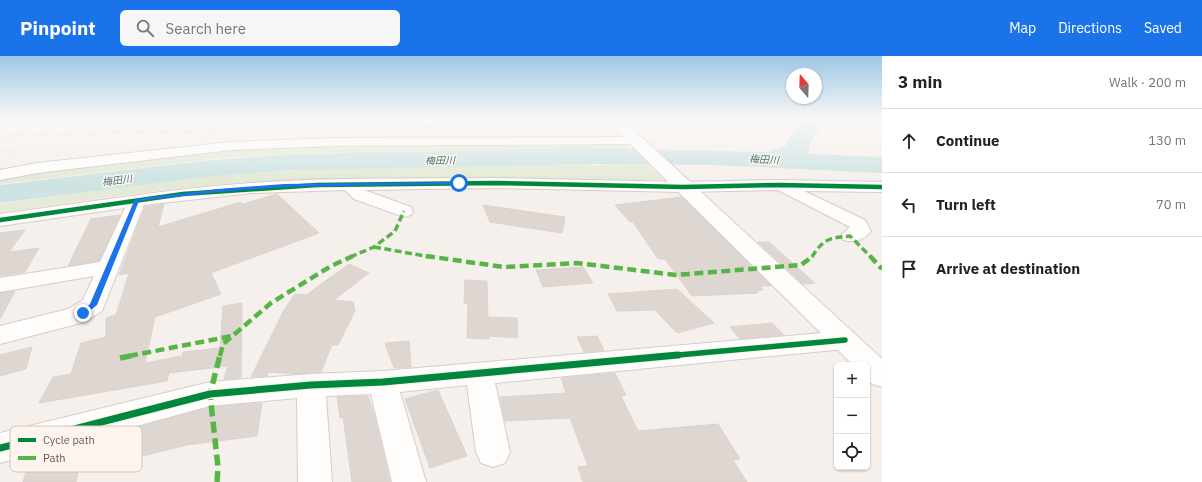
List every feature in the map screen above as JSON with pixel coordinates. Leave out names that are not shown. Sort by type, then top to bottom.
[{"type":"street","points":[[633,139],[882,376]]},
{"type":"street","points":[[0,175],[37,168],[231,146],[334,142],[637,143]]},
{"type":"street","points":[[0,220],[137,200],[252,188],[349,184],[533,183],[882,187]]},
{"type":"street","points":[[349,184],[360,196],[404,211]]},
{"type":"street","points":[[779,185],[858,224],[861,231],[850,236]]},
{"type":"street","points":[[0,335],[83,313],[93,305],[137,200]]},
{"type":"street","points":[[0,285],[108,267]]},
{"type":"street","points":[[86,426],[210,394],[311,385],[383,382],[845,340]]},
{"type":"street","points":[[479,373],[493,452]]},
{"type":"street","points":[[383,382],[409,482]]},
{"type":"street","points":[[311,385],[315,482]]},
{"type":"street","points":[[0,448],[10,445]]},
{"type":"path","points":[[0,148],[12,149],[15,151]]},
{"type":"green space","points":[[627,144],[632,151],[295,153],[212,159],[0,184],[0,177],[232,149],[335,145]]},
{"type":"green space","points":[[648,165],[663,180],[454,178],[349,179],[245,183],[153,192],[0,213],[0,204],[151,183],[247,173],[339,168]]},
{"type":"building","points":[[277,194],[319,233],[211,273],[221,294],[155,317],[145,363],[182,356],[183,352],[220,348],[223,306],[242,303],[241,378],[224,379],[228,366],[169,373],[167,381],[39,403],[53,377],[71,374],[81,343],[106,337],[106,318],[116,315],[129,273],[119,275],[145,207],[164,204],[158,227],[241,202],[243,204]]},
{"type":"building","points":[[682,197],[771,286],[760,286],[763,290],[756,291],[758,293],[692,296],[665,259],[658,259],[633,222],[630,222],[615,205]]},
{"type":"building","points":[[483,205],[565,217],[562,233],[490,222]]},
{"type":"building","points":[[120,215],[99,261],[68,266],[91,219]]},
{"type":"building","points":[[25,230],[9,252],[39,248],[25,272],[0,276],[0,233]]},
{"type":"building","points":[[758,242],[769,242],[815,283],[803,284]]},
{"type":"building","points":[[349,264],[369,273],[334,300],[353,302],[355,311],[338,345],[332,345],[321,372],[295,374],[268,372],[267,376],[251,377],[284,310],[295,294],[306,295]]},
{"type":"building","points":[[583,267],[593,283],[543,287],[536,270]]},
{"type":"building","points":[[465,280],[487,281],[488,317],[517,318],[518,338],[489,336],[489,339],[467,338],[468,304],[464,303]]},
{"type":"building","points":[[677,289],[714,323],[677,333],[655,310],[617,311],[608,294]]},
{"type":"building","points":[[15,291],[0,319],[0,293]]},
{"type":"building","points":[[772,323],[784,335],[740,339],[730,327]]},
{"type":"building","points":[[597,336],[604,350],[584,352],[577,337]]},
{"type":"building","points":[[409,341],[411,367],[394,368],[385,343]]},
{"type":"building","points":[[32,347],[26,369],[0,376],[0,355]]},
{"type":"building","points":[[615,373],[626,395],[621,396],[638,431],[718,424],[740,459],[733,460],[747,482],[583,482],[578,467],[588,466],[570,418],[505,421],[500,397],[566,393],[561,378]]},
{"type":"building","points":[[438,390],[467,456],[430,468],[405,399]]},
{"type":"building","points":[[368,396],[374,414],[390,482],[352,482],[343,417],[340,418],[337,397]]},
{"type":"building","points":[[262,403],[257,436],[187,445],[142,456],[142,426],[210,407]]},
{"type":"building","points":[[26,472],[78,472],[76,482],[23,482]]},
{"type":"waterway","points":[[767,159],[797,151],[801,139]]},
{"type":"waterway","name":"梅田川","points":[[0,194],[203,169],[293,162],[594,156],[715,157],[882,165]]},
{"type":"marked path","points":[[217,482],[218,467],[210,394],[223,344],[271,303],[331,266],[374,247],[395,231],[404,211]]},
{"type":"marked path","points":[[374,247],[440,259],[504,267],[577,263],[676,275],[801,265],[812,258],[820,245],[826,240],[850,236],[882,269]]},
{"type":"marked path","points":[[120,358],[232,336]]},
{"type":"cycle path","points":[[0,220],[183,194],[252,188],[317,185],[496,183],[683,187],[779,185],[882,187]]},
{"type":"cycle path","points":[[86,426],[210,394],[311,385],[383,382],[845,340]]},
{"type":"cycle path","points":[[0,448],[10,445]]},
{"type":"route","points":[[83,313],[93,305],[137,200],[218,190],[284,186],[459,183]]}]
